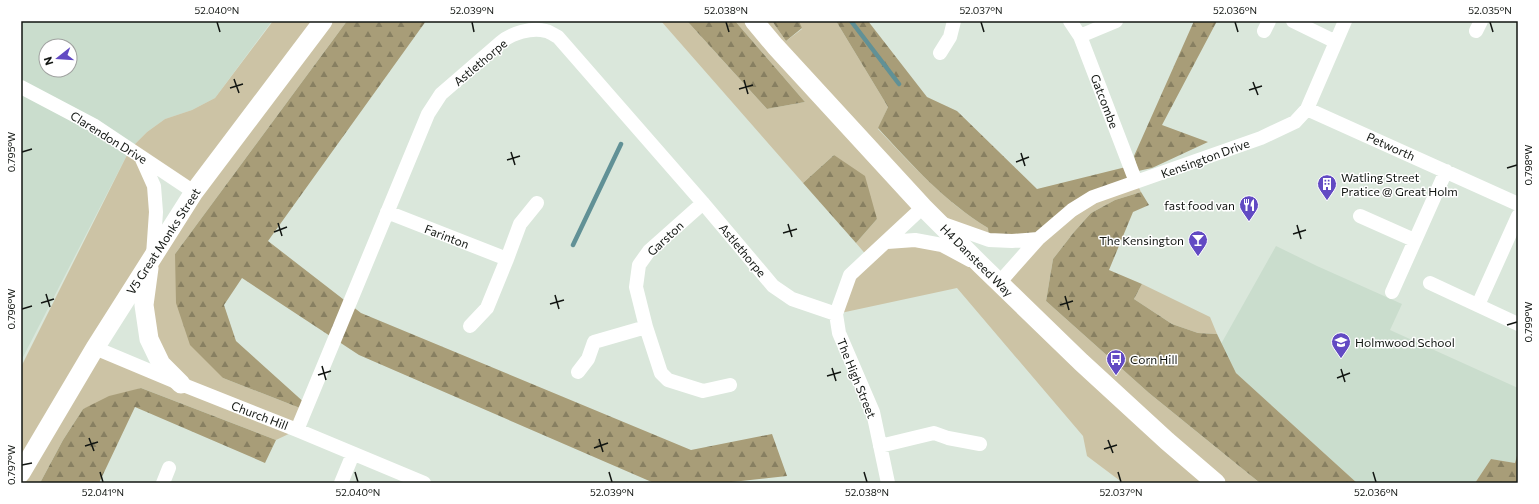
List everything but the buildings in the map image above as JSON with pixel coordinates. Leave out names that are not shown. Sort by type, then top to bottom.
[{"type":"street","name":"V5 Great Monks Street","points":[[21,473],[95,348],[194,192],[323,21]]},
{"type":"street","name":"H4 Dansteed Way","points":[[754,21],[775,46],[922,206],[999,283],[1098,378],[1216,483]]},
{"type":"street","points":[[940,54],[950,37],[954,21]]},
{"type":"street","name":"Gatcombe","points":[[1070,21],[1080,36],[1136,182]]},
{"type":"street","points":[[1080,36],[1116,21]]},
{"type":"street","points":[[1293,21],[1336,42]]},
{"type":"street","name":"Kensington Drive","points":[[999,283],[1038,240],[1072,210],[1093,197],[1261,138],[1295,122],[1307,109],[1345,21]]},
{"type":"street","name":"Astlethorpe","points":[[298,430],[428,114],[442,94],[504,39],[527,30],[546,31],[558,37],[703,203],[773,286],[792,299],[836,314]]},
{"type":"street","name":"Clarendon Drive","points":[[21,87],[95,126],[194,192]]},
{"type":"street","name":"Petworth","points":[[1307,109],[1518,204]]},
{"type":"street","name":"Clarendon Drive","points":[[141,156],[154,186],[156,212],[151,260]]},
{"type":"street","points":[[1392,292],[1446,171]]},
{"type":"street","name":"Garston","points":[[703,203],[649,251],[639,265],[636,287],[646,327],[661,373],[668,380],[703,391],[730,385]]},
{"type":"street","points":[[470,326],[487,308],[520,224],[537,204]]},
{"type":"street","name":"The High Street","points":[[888,483],[874,412],[839,333],[836,314],[850,275],[922,206]]},
{"type":"street","name":"Farinton","points":[[387,212],[507,259]]},
{"type":"street","points":[[1360,216],[1414,240]]},
{"type":"street","points":[[1478,305],[1518,216]]},
{"type":"street","points":[[940,223],[989,240],[1038,240]]},
{"type":"street","points":[[886,242],[915,240],[942,245],[981,265]]},
{"type":"street","points":[[151,260],[144,305],[149,339],[161,364],[181,384]]},
{"type":"street","points":[[1430,283],[1518,324]]},
{"type":"street","points":[[578,372],[588,360],[594,342],[646,327]]},
{"type":"street","name":"Church Hill","points":[[95,348],[298,430],[424,483]]},
{"type":"street","points":[[880,446],[934,433],[948,438],[980,444]]},
{"type":"street","points":[[342,483],[353,454]]},
{"type":"street","points":[[163,483],[169,468]]},
{"type":"shaded area","points":[[21,21],[272,21],[215,98],[192,110],[165,119],[147,132],[130,149],[21,361]]},
{"type":"shaded area","points":[[273,21],[347,21],[175,254],[223,378],[305,410],[297,430],[276,440],[141,388],[83,409],[63,440],[40,483],[21,483],[21,367],[130,149],[147,132],[165,119],[192,110],[215,98]],"holes":[[[142,157],[194,193],[153,257],[154,186]],[[149,264],[149,339],[180,384],[95,348]]]},
{"type":"shaded area","points":[[661,21],[689,21],[688,22],[767,109],[805,102],[735,21],[772,21],[786,41],[802,29],[799,21],[836,21],[888,107],[878,129],[943,195],[972,218],[988,228],[989,240],[923,207],[887,241],[942,245],[999,283],[1057,223],[1136,182],[1141,192],[1115,200],[1091,213],[1053,259],[1046,301],[1149,393],[1260,483],[1123,483],[1087,456],[1083,436],[957,288],[836,314],[850,275],[868,257],[856,243],[877,219],[834,155],[803,183]]},
{"type":"shaded area","name":"Holmwood School","points":[[1276,246],[1402,304],[1390,330],[1518,388],[1518,452],[1515,463],[1491,459],[1475,483],[1357,483],[1236,373],[1221,344]]},
{"type":"shaded area","points":[[1142,284],[1210,317],[1217,334],[1198,333],[1172,324],[1134,299]]},
{"type":"green space","points":[[347,21],[426,21],[268,241],[361,313],[691,450],[772,434],[787,476],[723,483],[654,483],[359,355],[242,278],[224,305],[236,341],[307,405],[305,410],[223,378],[190,345],[176,303],[175,254]]},
{"type":"green space","points":[[735,21],[805,102],[767,109],[688,22]]},
{"type":"green space","points":[[772,21],[799,21],[802,28],[786,41]]},
{"type":"green space","points":[[836,21],[868,21],[927,97],[957,111],[1037,189],[1130,166],[1136,182],[1093,197],[1038,239],[989,240],[988,228],[957,207],[943,195],[916,169],[878,128],[888,107]]},
{"type":"green space","points":[[1194,21],[1217,21],[1162,125],[1208,142],[1152,168],[1138,171],[1134,156]]},
{"type":"green space","points":[[834,155],[865,176],[877,219],[856,243],[803,183]]},
{"type":"green space","points":[[1141,192],[1149,205],[1133,212],[1109,270],[1142,284],[1134,299],[1172,324],[1198,333],[1217,334],[1236,373],[1357,483],[1260,483],[1149,393],[1046,301],[1053,259],[1074,232],[1091,213],[1115,200]]},
{"type":"green space","points":[[141,388],[276,440],[265,463],[135,407],[99,483],[40,483],[63,440],[83,409],[109,396]]},
{"type":"green space","points":[[1518,452],[1518,483],[1475,483],[1491,459],[1515,463]]},
{"type":"waterway","points":[[851,21],[899,84]]},
{"type":"waterway","points":[[573,245],[621,144]]},
{"type":"place","name":"Watling Street Pratice @ Great Holm","points":[[1327,201]]},
{"type":"place","name":"fast food van","points":[[1249,222]]},
{"type":"place","name":"The Kensington","points":[[1198,257]]},
{"type":"place","name":"Holmwood School","points":[[1341,359]]},
{"type":"place","name":"Corn Hill","points":[[1116,376]]}]
